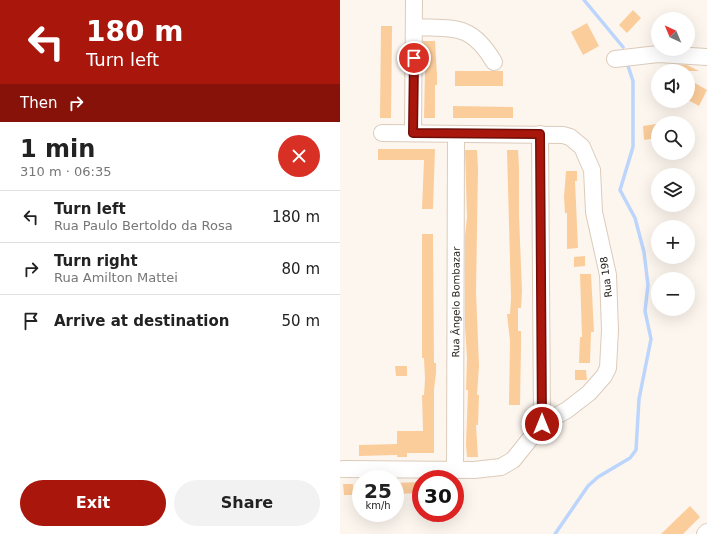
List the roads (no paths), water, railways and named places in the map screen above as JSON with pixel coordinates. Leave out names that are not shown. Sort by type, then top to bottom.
[{"type":"street","points":[[413,133],[414,0]]},
{"type":"street","points":[[414,27],[462,30],[478,39],[494,62]]},
{"type":"street","points":[[615,58],[658,54],[707,57]]},
{"type":"street","name":"Rua 198","points":[[382,133],[563,135],[570,137],[582,147],[590,162],[594,212],[608,276],[610,330],[609,358],[604,376],[579,402],[542,424]]},
{"type":"street","name":"Rua Ângelo Bombazar","points":[[455,470],[456,134]]},
{"type":"street","points":[[343,468],[455,470],[494,468],[507,464],[520,452],[542,424],[540,134]]},
{"type":"waterway","points":[[584,0],[623,47]]},
{"type":"waterway","points":[[555,534],[588,486],[598,477],[630,458],[636,450],[639,399],[651,339],[645,311],[648,285],[644,252],[635,218],[620,190],[633,147],[633,81],[628,66]]}]
